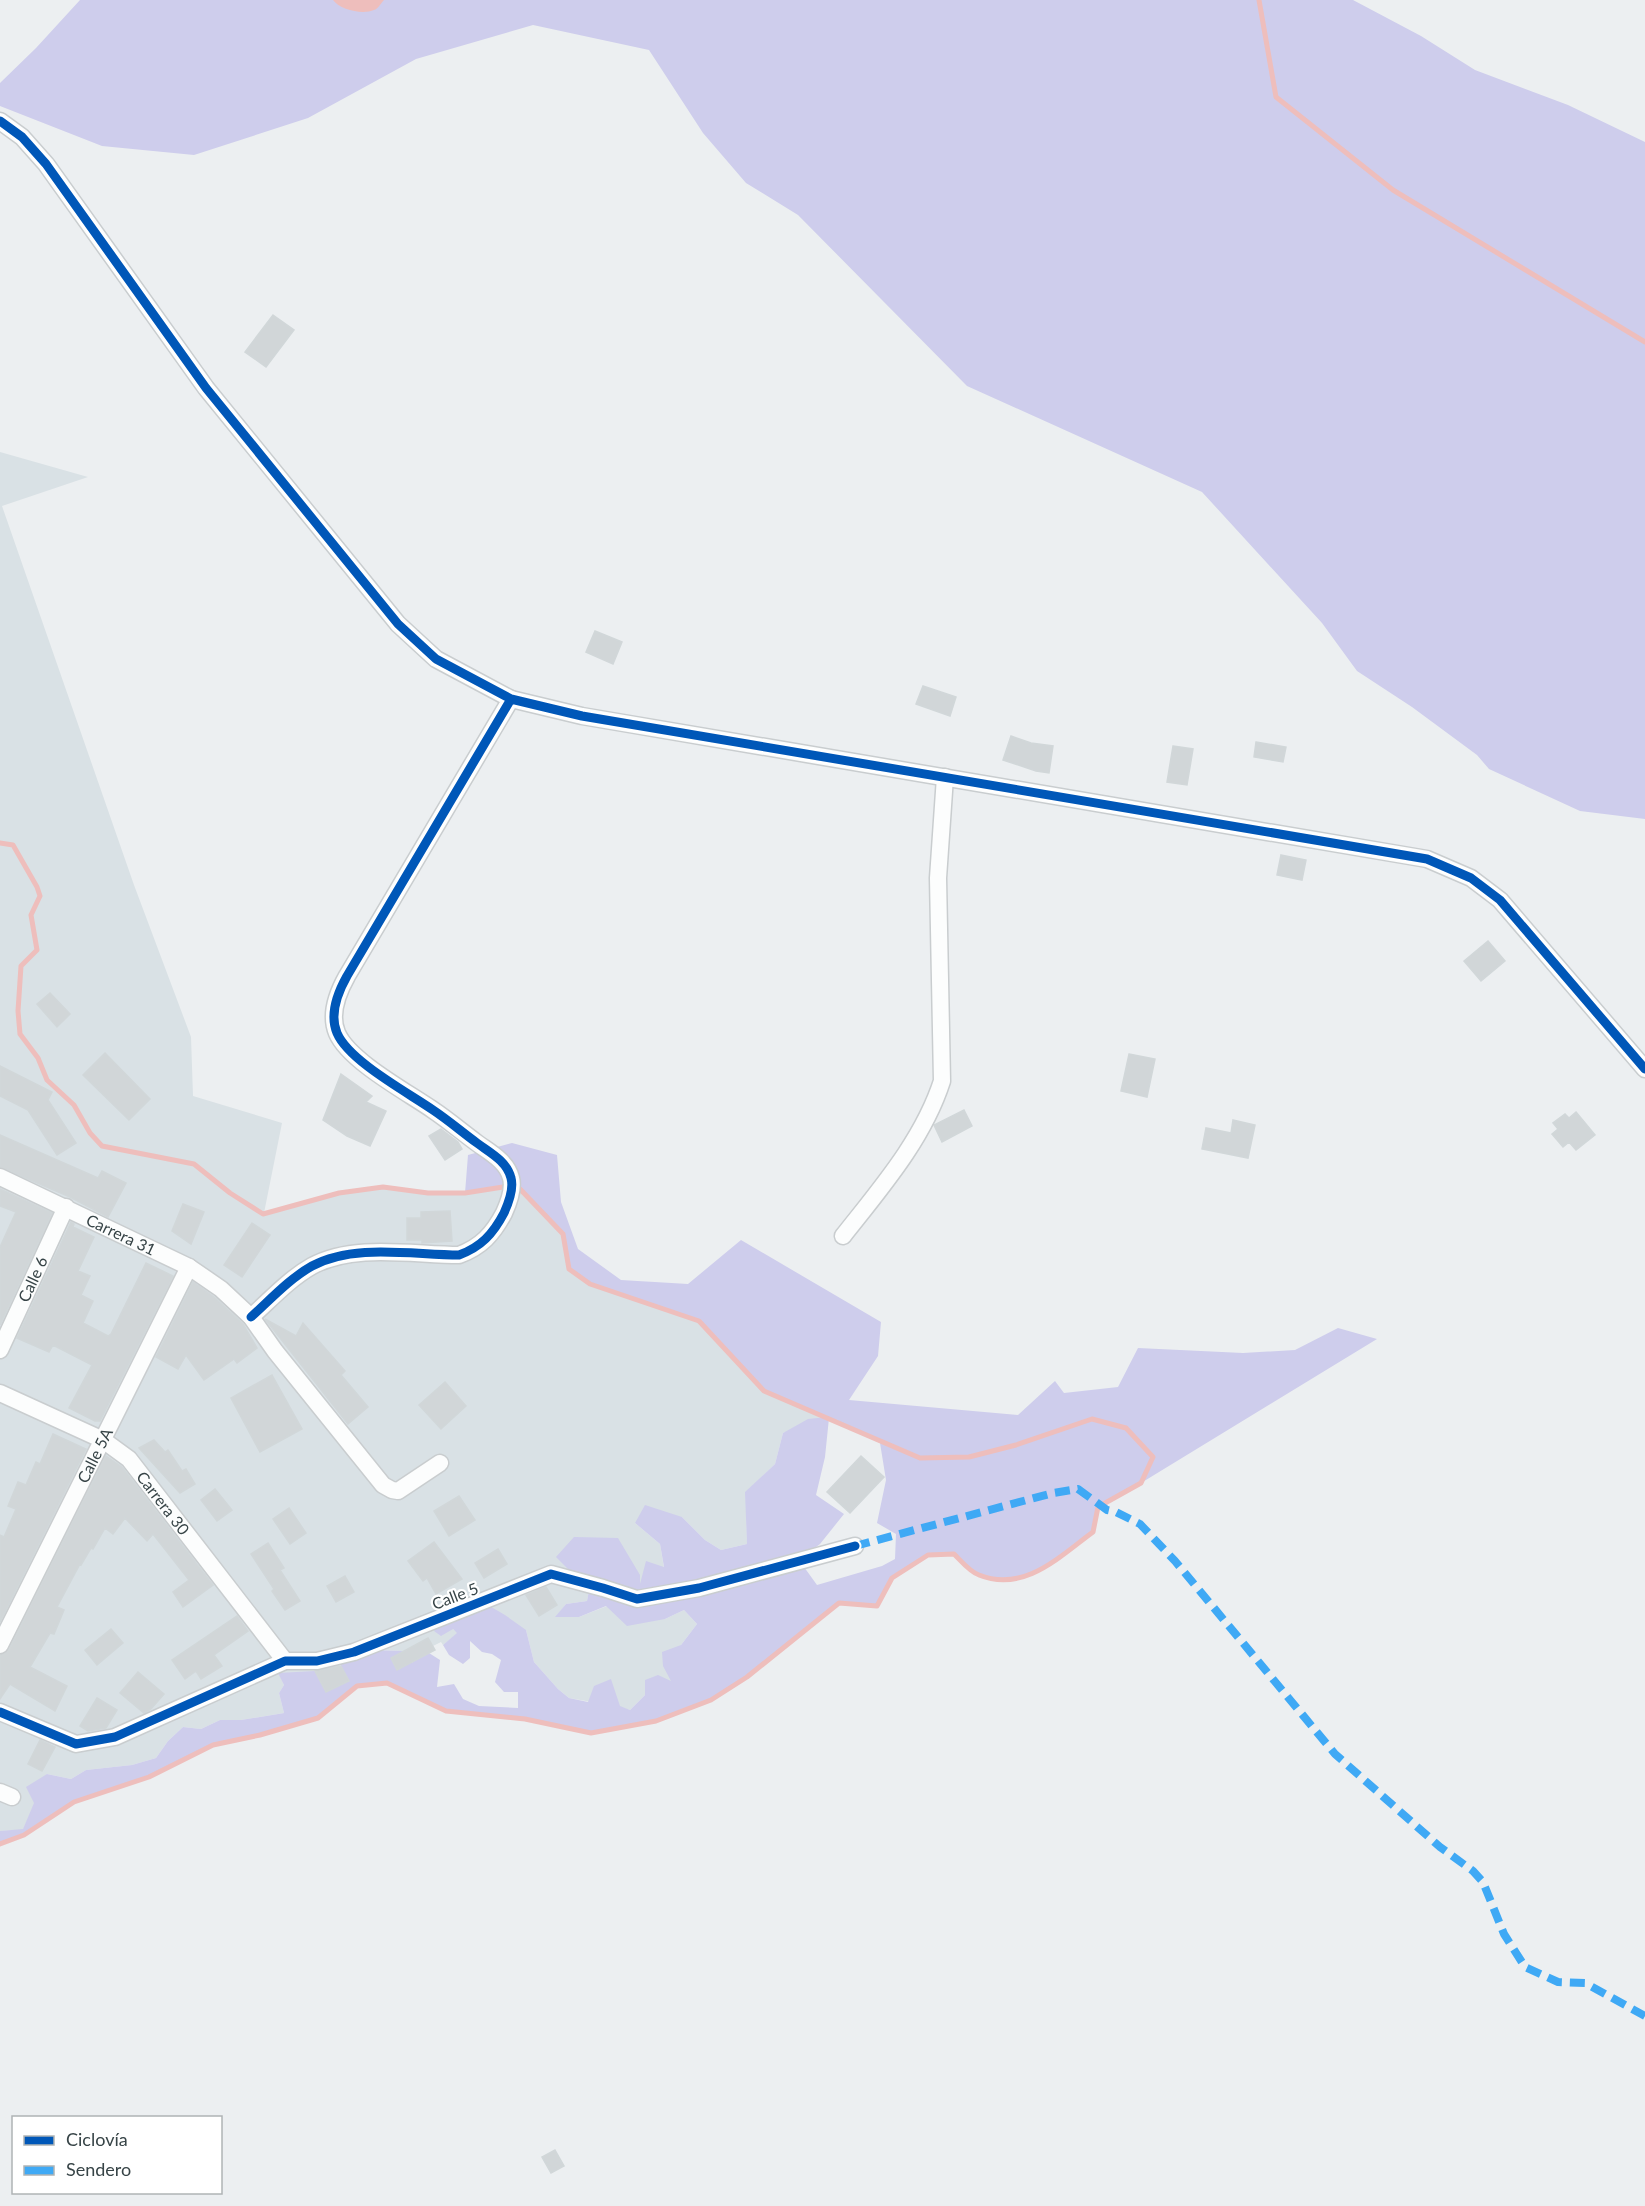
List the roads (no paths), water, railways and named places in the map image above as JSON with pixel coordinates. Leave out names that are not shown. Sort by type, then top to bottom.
[{"type":"street","points":[[0,121],[22,137],[46,164],[206,388],[398,624],[436,659],[511,699],[582,716],[1426,859],[1471,878],[1500,900],[1645,1069]]},
{"type":"street","points":[[251,1317],[284,1287],[310,1267],[325,1260],[347,1254],[459,1256],[472,1250],[493,1233],[505,1210],[512,1192],[512,1179],[502,1162],[435,1111],[373,1070],[344,1043],[337,1032],[335,1022],[338,993],[347,976],[511,699]]},
{"type":"street","points":[[843,1236],[896,1168],[936,1100],[942,1082],[938,878],[945,777]]},
{"type":"street","name":"Carrera 31","points":[[0,1177],[189,1267],[236,1301],[383,1485],[398,1491],[440,1463]]},
{"type":"street","name":"Calle 6","points":[[0,1350],[66,1207]]},
{"type":"street","name":"Calle 5A","points":[[0,1645],[189,1267]]},
{"type":"street","name":"Carrera 30","points":[[0,1393],[103,1440],[129,1459],[285,1661]]},
{"type":"street","name":"Calle 5","points":[[0,1712],[76,1744],[115,1737],[285,1661],[317,1661],[354,1652],[551,1574],[637,1599],[699,1588],[855,1546]]},
{"type":"waterway","points":[[1259,0],[1276,97],[1393,190],[1645,342]]},
{"type":"waterway","points":[[0,843],[13,845],[40,896],[31,915],[37,950],[21,966],[18,1011],[20,1034],[38,1058],[47,1080],[74,1105],[90,1133],[102,1146],[194,1164],[230,1193],[263,1214],[339,1193],[383,1187],[428,1193],[465,1193],[503,1187]]},
{"type":"waterway","points":[[0,1844],[24,1835],[74,1802],[149,1777],[213,1745],[260,1735],[318,1718],[357,1686],[387,1683],[446,1711],[525,1719],[591,1733],[656,1721],[711,1700],[747,1677],[839,1603],[877,1606],[892,1578],[928,1555],[954,1554],[976,1574],[995,1579],[1011,1579],[1040,1570],[1093,1532],[1098,1507],[1141,1483],[1153,1457],[1126,1428],[1092,1419],[1016,1445],[969,1457],[920,1458],[764,1391],[699,1321],[590,1284],[569,1269],[563,1234],[520,1189]]}]
